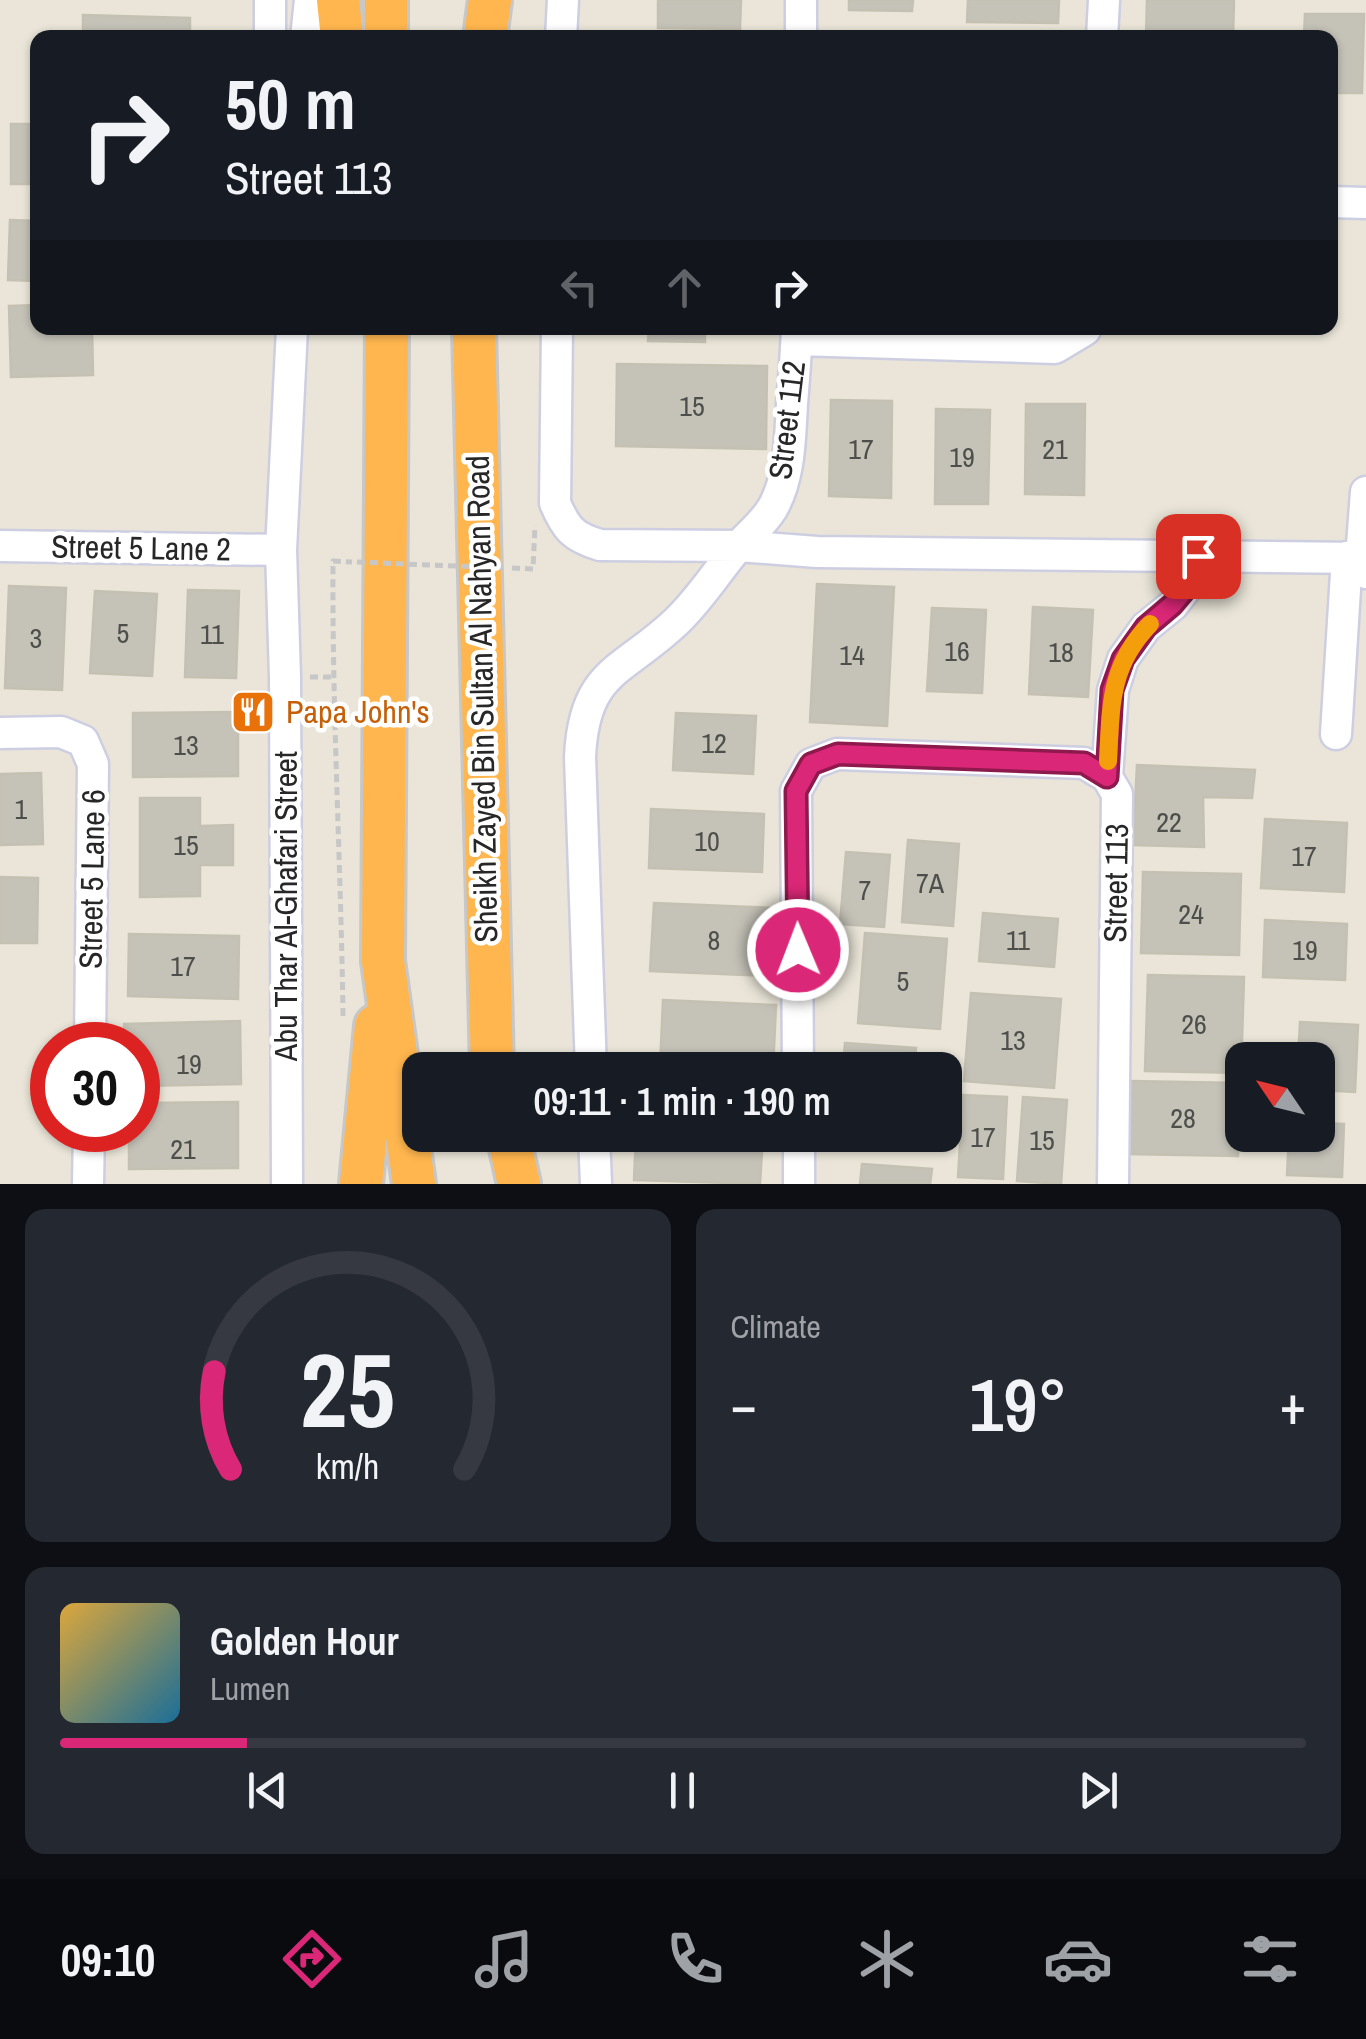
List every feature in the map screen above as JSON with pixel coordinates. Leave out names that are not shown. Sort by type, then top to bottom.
[{"type":"highway","points":[[338,0],[341,30]]},
{"type":"highway","points":[[386,0],[386,30]]},
{"type":"highway","points":[[466,0],[467,30]]},
{"type":"highway","points":[[486,30],[490,0]]},
{"type":"highway","points":[[361,1184],[383,961],[387,335]]},
{"type":"highway","name":"Sheikh Zayed Bin Sultan Al Nahyan Road","points":[[474,335],[492,1052]]},
{"type":"highway","points":[[383,961],[414,1184]]},
{"type":"highway","points":[[501,1152],[505,1184]]},
{"type":"highway","points":[[512,1152],[519,1184]]},
{"type":"street","points":[[270,0],[270,30]]},
{"type":"street","points":[[307,30],[310,0]]},
{"type":"street","points":[[561,30],[563,0]]},
{"type":"street","points":[[801,30],[802,0]]},
{"type":"street","points":[[1102,30],[1104,0]]},
{"type":"street","points":[[1338,202],[1366,203]]},
{"type":"street","name":"Abu Thar Al-Ghafari Street","points":[[288,1184],[281,550],[292,335]]},
{"type":"street","points":[[556,335],[555,502],[564,523],[579,538],[600,545],[738,546],[817,552],[1198,556],[1358,563]]},
{"type":"street","name":"Street 112","points":[[591,1052],[581,729],[590,702],[605,678],[680,619],[773,508],[788,458],[797,335]]},
{"type":"street","name":"Street 112","points":[[815,335],[1055,348],[1077,335]]},
{"type":"street","points":[[1336,734],[1366,492]]},
{"type":"street","name":"Street 5 Lane 2","points":[[0,546],[281,550]]},
{"type":"street","points":[[1107,777],[1112,690],[1123,659],[1146,627],[1188,586],[1198,556]]},
{"type":"street","name":"Street 5 Lane 6","points":[[0,733],[62,732],[83,740],[94,764],[90,1022]]},
{"type":"street","name":"Street 113","points":[[798,1052],[796,791],[811,764],[838,754],[1084,763],[1107,777],[1118,794],[1113,1184]]},
{"type":"street","points":[[88,1184],[89,1152]]},
{"type":"street","points":[[595,1152],[596,1184]]},
{"type":"street","points":[[799,1152],[799,1184]]},
{"type":"path","points":[[343,1017],[332,677],[333,562],[533,568]]},
{"type":"building","points":[[658,0],[741,0],[740,29],[658,28]]},
{"type":"building","points":[[849,0],[913,0],[912,11],[849,10]]},
{"type":"building","points":[[968,0],[1059,0],[1058,23],[967,22]]},
{"type":"building","points":[[1147,0],[1234,0],[1233,30],[1146,30]]},
{"type":"building","points":[[1305,14],[1364,14],[1362,93],[1338,93],[1338,30],[1304,30]]},
{"type":"building","points":[[83,15],[190,18],[190,30],[83,30]]},
{"type":"building","points":[[11,124],[30,124],[30,184],[11,184]]},
{"type":"building","points":[[10,220],[30,221],[30,281],[8,280]]},
{"type":"building","points":[[30,305],[30,335],[92,335],[93,375],[11,377],[9,306]]},
{"type":"building","points":[[648,335],[705,335],[705,342],[648,341]]},
{"type":"building","points":[[617,364],[767,366],[766,449],[616,446]]},
{"type":"building","points":[[831,400],[892,401],[891,498],[829,496]]},
{"type":"building","points":[[1026,404],[1085,404],[1084,495],[1025,494]]},
{"type":"building","points":[[936,409],[990,410],[988,504],[935,504]]},
{"type":"building","points":[[817,584],[894,587],[887,726],[810,722]]},
{"type":"building","points":[[9,586],[66,588],[62,690],[5,688]]},
{"type":"building","points":[[188,590],[239,591],[236,678],[185,677]]},
{"type":"building","points":[[95,591],[157,594],[152,676],[90,673]]},
{"type":"building","points":[[1033,607],[1093,610],[1088,697],[1029,694]]},
{"type":"building","points":[[932,608],[986,610],[982,693],[927,691]]},
{"type":"building","points":[[238,712],[238,776],[133,777],[133,713]]},
{"type":"building","points":[[676,713],[756,716],[753,774],[673,770]]},
{"type":"building","points":[[1137,765],[1255,770],[1252,798],[1203,797],[1204,847],[1133,845]]},
{"type":"building","points":[[41,773],[43,844],[0,845],[0,774]]},
{"type":"building","points":[[140,798],[200,798],[200,826],[233,825],[233,865],[200,865],[200,896],[140,897]]},
{"type":"building","points":[[651,809],[764,814],[762,872],[649,868]]},
{"type":"building","points":[[1265,819],[1347,823],[1344,892],[1261,888]]},
{"type":"building","points":[[908,840],[959,844],[953,926],[902,922]]},
{"type":"building","points":[[846,852],[890,855],[884,927],[840,924]]},
{"type":"building","points":[[1143,872],[1241,874],[1239,955],[1141,953]]},
{"type":"building","points":[[0,877],[38,878],[37,943],[0,943]]},
{"type":"building","points":[[654,903],[777,908],[773,976],[650,971]]},
{"type":"building","points":[[983,913],[1058,919],[1054,967],[979,961]]},
{"type":"building","points":[[1265,920],[1347,924],[1345,980],[1263,977]]},
{"type":"building","points":[[865,933],[947,939],[940,1029],[858,1023]]},
{"type":"building","points":[[129,934],[239,936],[238,999],[128,996]]},
{"type":"building","points":[[1148,975],[1244,977],[1242,1042],[1225,1042],[1225,1073],[1145,1071]]},
{"type":"building","points":[[971,993],[1061,999],[1054,1088],[964,1081]]},
{"type":"building","points":[[663,1000],[776,1005],[774,1052],[661,1052]]},
{"type":"building","points":[[240,1021],[241,1084],[160,1086],[160,1023]]},
{"type":"building","points":[[1300,1022],[1358,1025],[1355,1092],[1335,1091],[1335,1042],[1299,1042]]},
{"type":"building","points":[[845,1043],[916,1048],[916,1052],[844,1052]]},
{"type":"building","points":[[1129,1081],[1225,1083],[1225,1152],[1238,1152],[1238,1156],[1127,1154]]},
{"type":"building","points":[[963,1095],[1007,1097],[1003,1179],[958,1177]]},
{"type":"building","points":[[1023,1097],[1067,1100],[1061,1184],[1017,1181]]},
{"type":"building","points":[[238,1102],[238,1168],[129,1169],[129,1152],[160,1152],[160,1103]]},
{"type":"building","points":[[1335,1124],[1344,1124],[1342,1177],[1287,1175],[1288,1152],[1335,1152]]},
{"type":"building","points":[[635,1152],[762,1152],[760,1184],[634,1180]]},
{"type":"building","points":[[862,1164],[932,1169],[930,1184],[860,1184]]},
{"type":"slow traffic","points":[[1108,761],[1112,690],[1123,659],[1150,624]]},
{"type":"place","name":"Papa John's","points":[[253,712]]},
{"type":"route","points":[[798,950],[796,791],[811,764],[838,754],[1084,763],[1107,777],[1112,690],[1123,659],[1146,627],[1188,586],[1198,556]]}]
